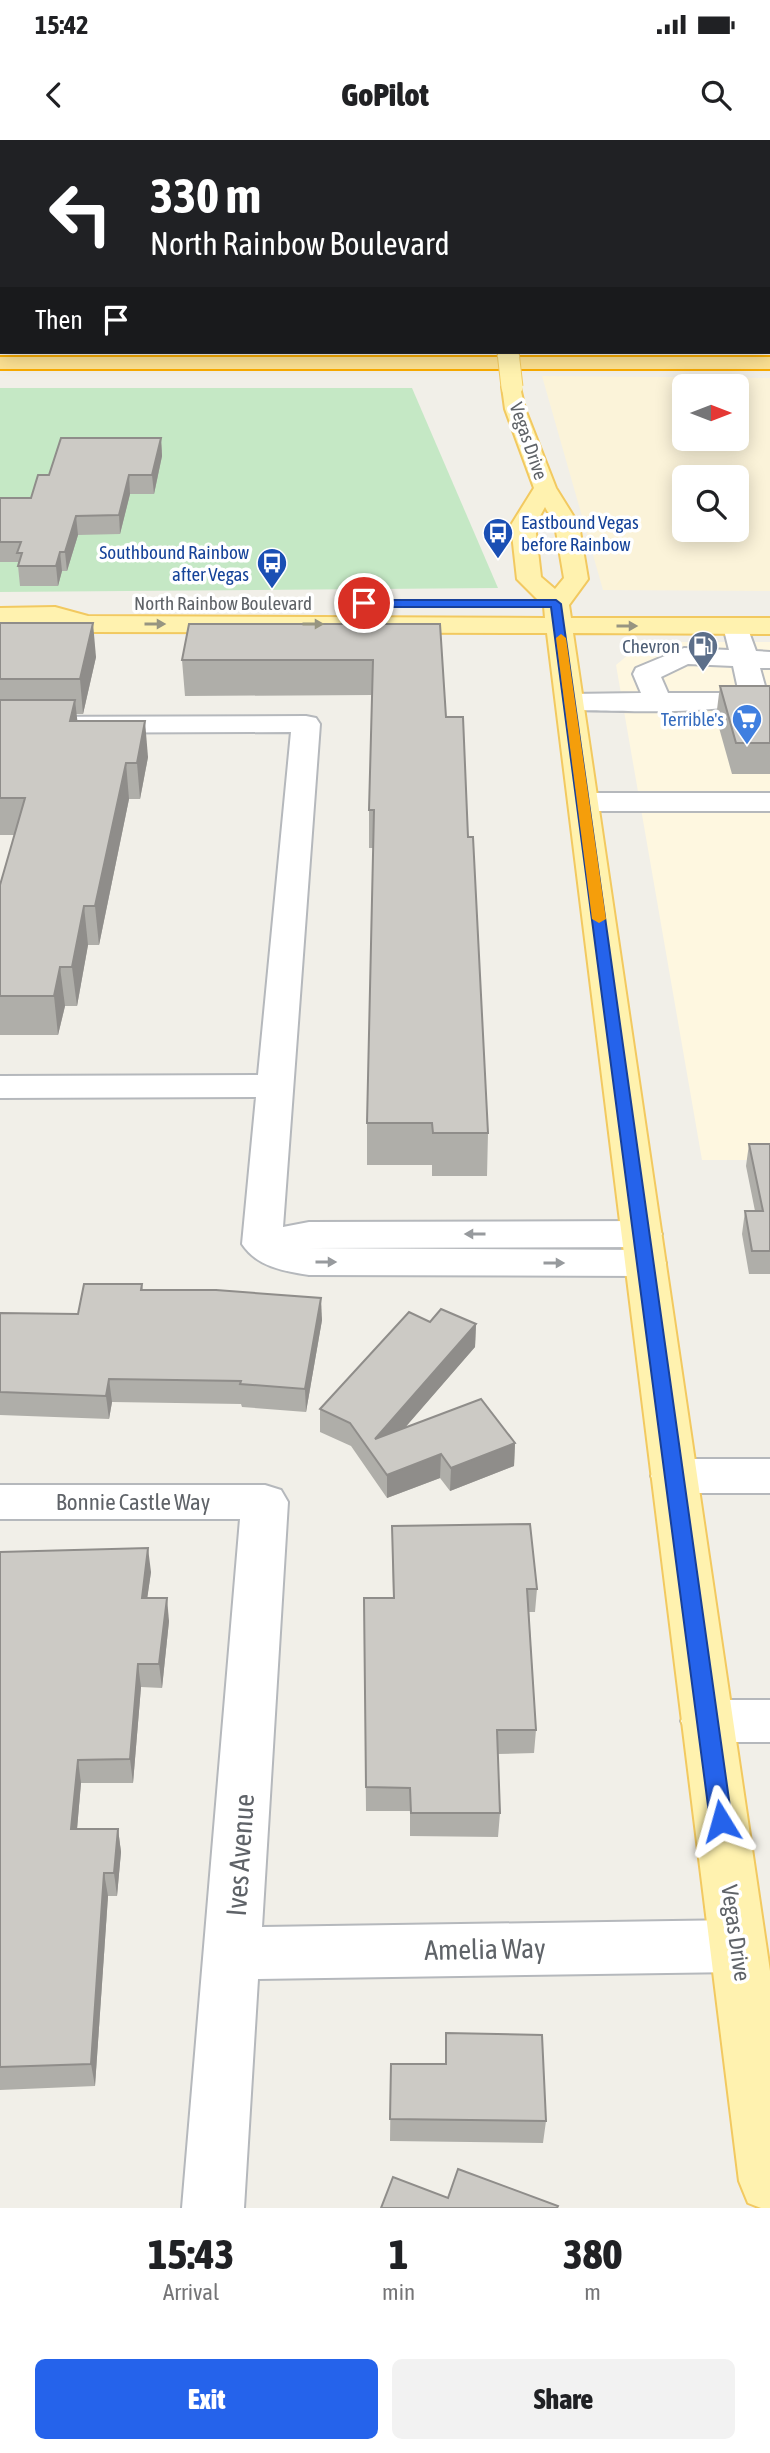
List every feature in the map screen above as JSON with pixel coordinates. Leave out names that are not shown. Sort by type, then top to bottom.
[{"type":"highway","points":[[0,363],[770,363]]},
{"type":"main road","name":"Vegas Drive","points":[[508,354],[515,409],[545,488],[567,525],[576,579],[558,614]]},
{"type":"main road","name":"Vegas Drive","points":[[545,488],[523,525],[529,579],[558,614],[770,2181]]},
{"type":"main road","name":"North Rainbow Boulevard","points":[[0,616],[55,615],[87,624],[558,614],[770,604]]},
{"type":"main road","name":"North Rainbow Boulevard","points":[[558,614],[770,626]]},
{"type":"street","points":[[569,702],[726,701],[752,693],[758,659],[736,626]]},
{"type":"street","points":[[658,702],[646,674],[668,662],[684,656],[758,659]]},
{"type":"street","points":[[0,725],[306,724],[262,1244],[283,1256],[309,1262],[411,1248],[644,1248]]},
{"type":"street","points":[[583,802],[770,802]]},
{"type":"street","points":[[0,1087],[275,1087]]},
{"type":"street","points":[[674,1476],[770,1476]]},
{"type":"street","name":"Bonnie Castle Way","points":[[0,1502],[265,1502]]},
{"type":"street","name":"Ives Avenue","points":[[213,2208],[265,1502]]},
{"type":"street","points":[[707,1721],[770,1721]]},
{"type":"street","name":"Amelia Way","points":[[233,1953],[738,1946]]},
{"type":"shaded area","points":[[674,642],[770,642],[770,1160],[702,1160],[616,665],[634,650]]},
{"type":"green space","points":[[0,388],[412,388],[498,588],[0,592]]},
{"type":"sand","points":[[542,376],[672,377],[672,452],[749,452],[749,378],[770,378],[770,591],[603,590]]},
{"type":"building","points":[[61,438],[161,438],[152,475],[129,475],[119,515],[76,516],[65,552],[60,552],[56,566],[18,566],[22,553],[17,553],[21,542],[0,542],[0,498],[31,498],[38,475],[49,475]]},
{"type":"building","points":[[0,623],[93,623],[80,679],[0,679]]},
{"type":"building","points":[[189,624],[440,624],[446,717],[463,717],[468,837],[473,837],[488,1133],[433,1133],[432,1123],[367,1123],[374,810],[369,810],[373,660],[182,660]]},
{"type":"building","points":[[720,686],[770,686],[770,743],[736,743]]},
{"type":"building","points":[[0,700],[75,700],[70,721],[145,721],[137,763],[126,763],[95,906],[84,906],[72,967],[60,967],[54,996],[0,996],[0,885],[25,798],[0,798]]},
{"type":"building","points":[[749,1144],[770,1144],[770,1251],[752,1251],[745,1211],[763,1211]]},
{"type":"building","points":[[84,1284],[142,1284],[141,1290],[216,1290],[321,1298],[305,1389],[240,1384],[241,1381],[109,1379],[106,1396],[0,1392],[0,1313],[78,1314]]},
{"type":"building","points":[[441,1309],[476,1324],[375,1439],[481,1399],[515,1443],[451,1468],[441,1454],[387,1475],[350,1423],[320,1409],[409,1312],[430,1322]]},
{"type":"building","points":[[530,1524],[537,1589],[527,1589],[536,1730],[497,1730],[500,1813],[411,1813],[410,1788],[366,1787],[364,1598],[394,1598],[392,1526]]},
{"type":"building","points":[[148,1548],[142,1598],[167,1598],[159,1664],[138,1664],[130,1759],[78,1760],[71,1829],[118,1829],[114,1873],[104,1873],[91,2064],[0,2067],[0,1552]]},
{"type":"building","points":[[446,2033],[542,2035],[546,2121],[390,2119],[391,2064],[446,2064]]},
{"type":"building","points":[[458,2169],[558,2206],[381,2208],[393,2177],[448,2198]]},
{"type":"slow traffic","points":[[561,638],[599,919]]},
{"type":"place","name":"Eastbound Vegas before Rainbow","points":[[498,560]]},
{"type":"place","name":"Southbound Rainbow after Vegas","points":[[272,590]]},
{"type":"place","name":"Chevron","points":[[703,673]]},
{"type":"place","name":"Terrible's","points":[[747,746]]},
{"type":"route","points":[[364,603],[556,604],[721,1821]]}]
